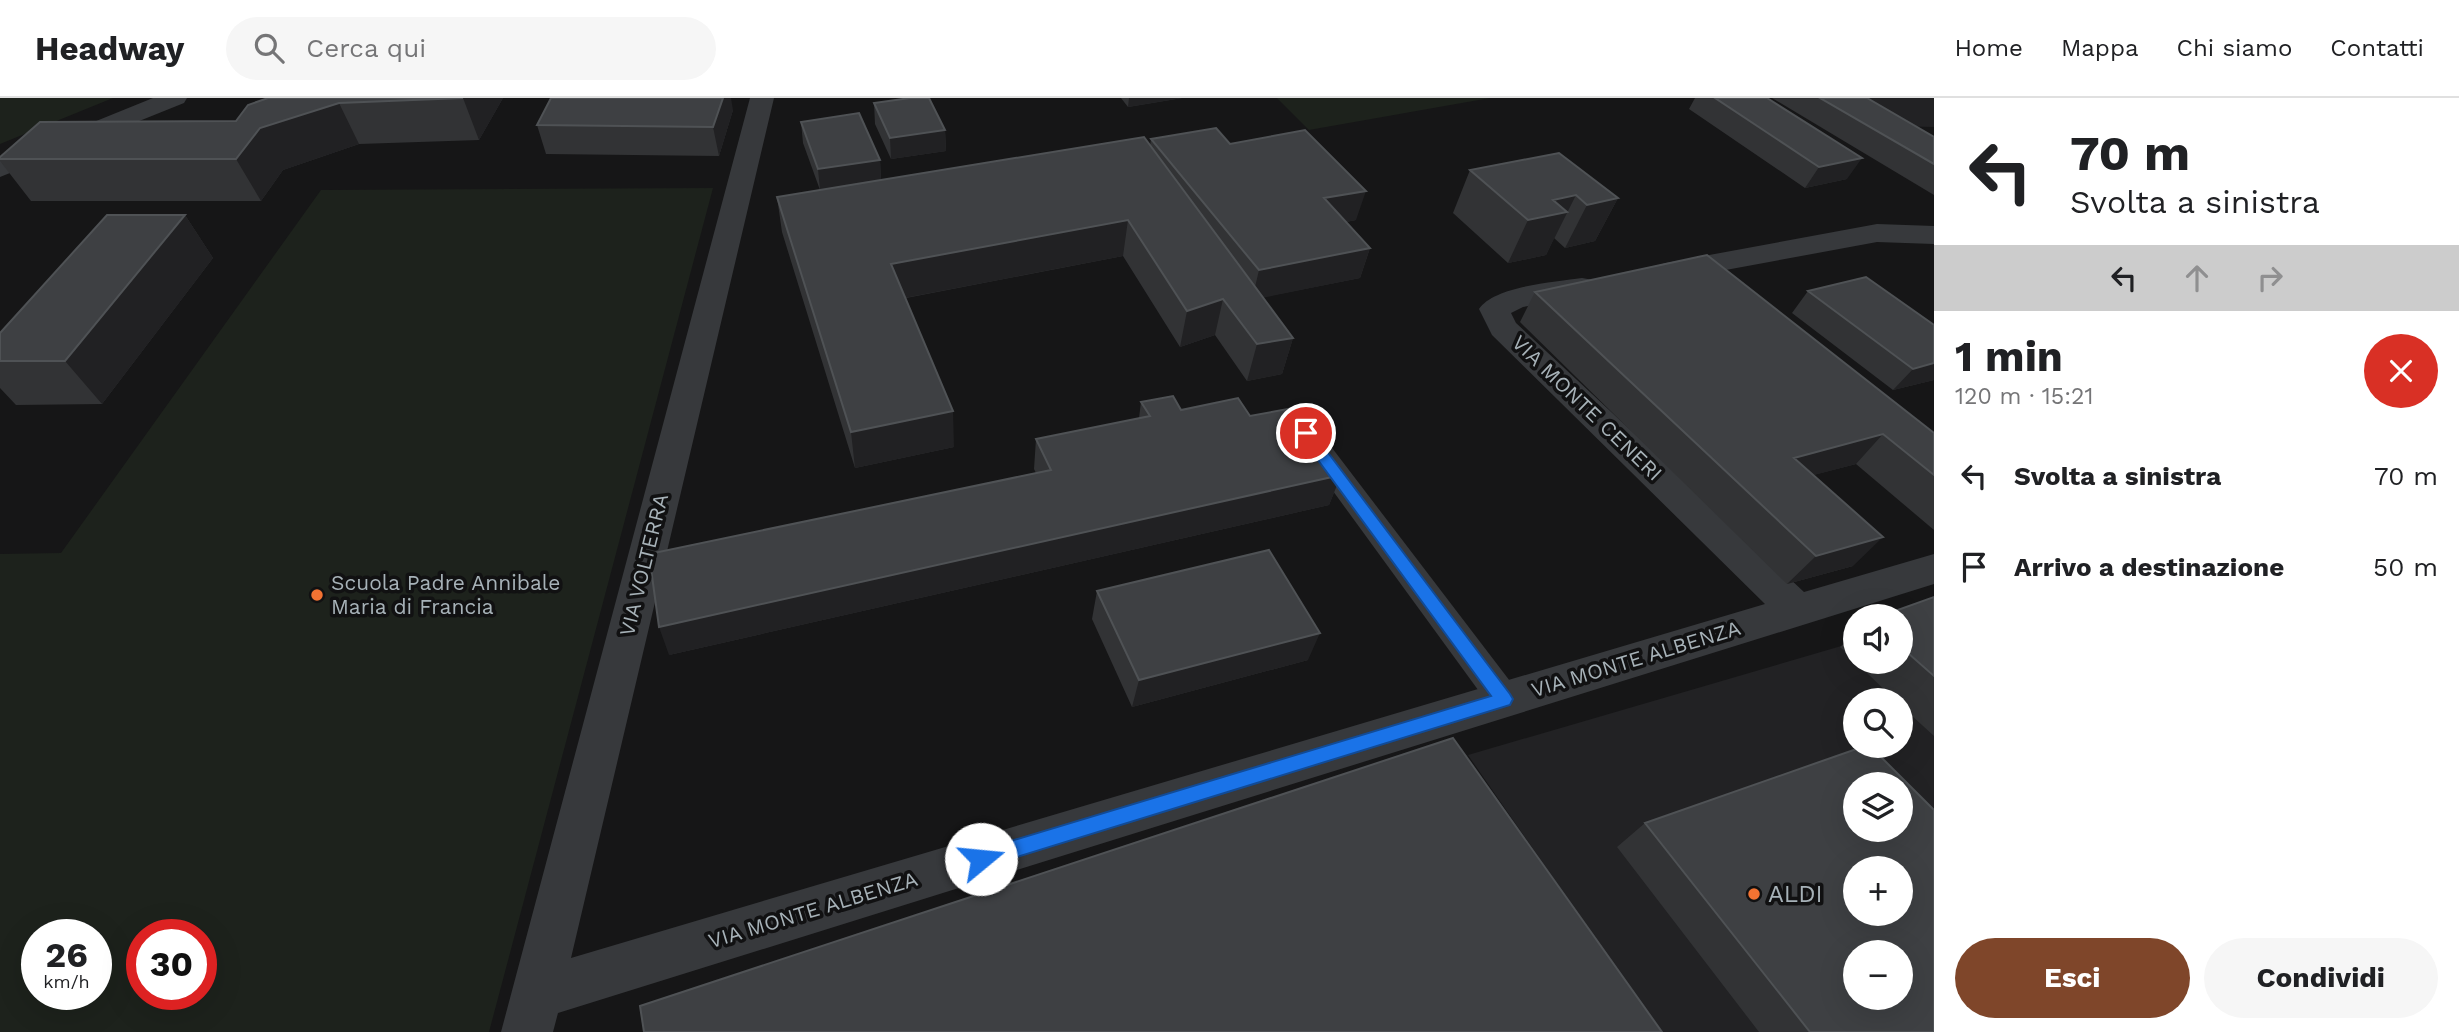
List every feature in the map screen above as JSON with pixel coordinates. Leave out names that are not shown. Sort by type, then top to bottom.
[{"type":"street","points":[[0,169],[175,98]]},
{"type":"street","name":"VIA VOLTERRA","points":[[531,1013],[762,98]]},
{"type":"street","name":"VIA MONTE CENERI","points":[[1797,610],[1503,328],[1494,309],[1515,299],[1877,233],[1934,235]]},
{"type":"street","name":"VIA MONTE ALBENZA","points":[[531,1013],[1504,699],[1934,569]]},
{"type":"lane","points":[[1306,433],[1504,699]]},
{"type":"shaded area","points":[[0,98],[113,98],[0,144]]},
{"type":"shaded area","points":[[1277,98],[1490,98],[1309,130]]},
{"type":"shaded area","points":[[1843,98],[1934,98],[1934,127],[1890,126]]},
{"type":"shaded area","name":"Scuola Padre Annibale Maria di Francia","points":[[713,188],[489,1032],[0,1032],[0,554],[61,553],[321,190]]},
{"type":"shaded area","points":[[1934,614],[1934,1032],[1660,1032],[1468,755],[1843,646],[1843,674],[1913,674],[1913,644]]},
{"type":"building","points":[[268,98],[463,98],[339,103],[260,128],[236,159],[0,159],[40,122],[236,121],[248,105]]},
{"type":"building","points":[[551,98],[723,98],[713,127],[537,125]]},
{"type":"building","points":[[929,98],[945,130],[890,138],[874,103]]},
{"type":"building","points":[[1715,98],[1767,98],[1862,158],[1819,167]]},
{"type":"building","points":[[1820,98],[1867,98],[1934,137],[1934,164]]},
{"type":"building","points":[[859,113],[880,160],[818,169],[801,122]]},
{"type":"building","points":[[1216,128],[1230,144],[1305,130],[1366,191],[1324,198],[1370,248],[1259,270],[1151,139]]},
{"type":"building","points":[[1144,137],[1293,338],[1257,344],[1223,299],[1187,311],[1128,220],[891,264],[953,411],[851,432],[777,197]]},
{"type":"building","points":[[1559,153],[1618,198],[1587,205],[1576,195],[1553,200],[1567,212],[1528,220],[1470,170]]},
{"type":"building","points":[[107,215],[185,215],[65,361],[0,361],[0,333]]},
{"type":"building","points":[[1707,255],[1934,433],[1934,475],[1883,434],[1794,458],[1883,537],[1816,556],[1535,292]]},
{"type":"building","points":[[1866,277],[1934,325],[1934,363],[1913,369],[1808,291]]},
{"type":"building","points":[[1173,396],[1181,410],[1238,398],[1250,416],[1293,408],[1341,475],[659,627],[649,554],[1051,470],[1036,439],[1150,416],[1141,402]]},
{"type":"building","points":[[1269,550],[1320,633],[1139,680],[1097,591]]},
{"type":"building","points":[[1934,597],[1934,676],[1913,657],[1913,605]]},
{"type":"building","points":[[1453,738],[1662,1032],[644,1032],[640,1006]]},
{"type":"building","name":"ALDI","points":[[1843,754],[1843,758],[1882,758],[1896,772],[1843,772],[1843,842],[1913,842],[1913,789],[1934,810],[1934,1032],[1810,1032],[1645,823]]},
{"type":"place","name":"Scuola Padre Annibale Maria di Francia","points":[[317,595]]},
{"type":"place","name":"ALDI","points":[[1754,894]]},
{"type":"route","points":[[981,859],[1504,699],[1306,433]]}]
